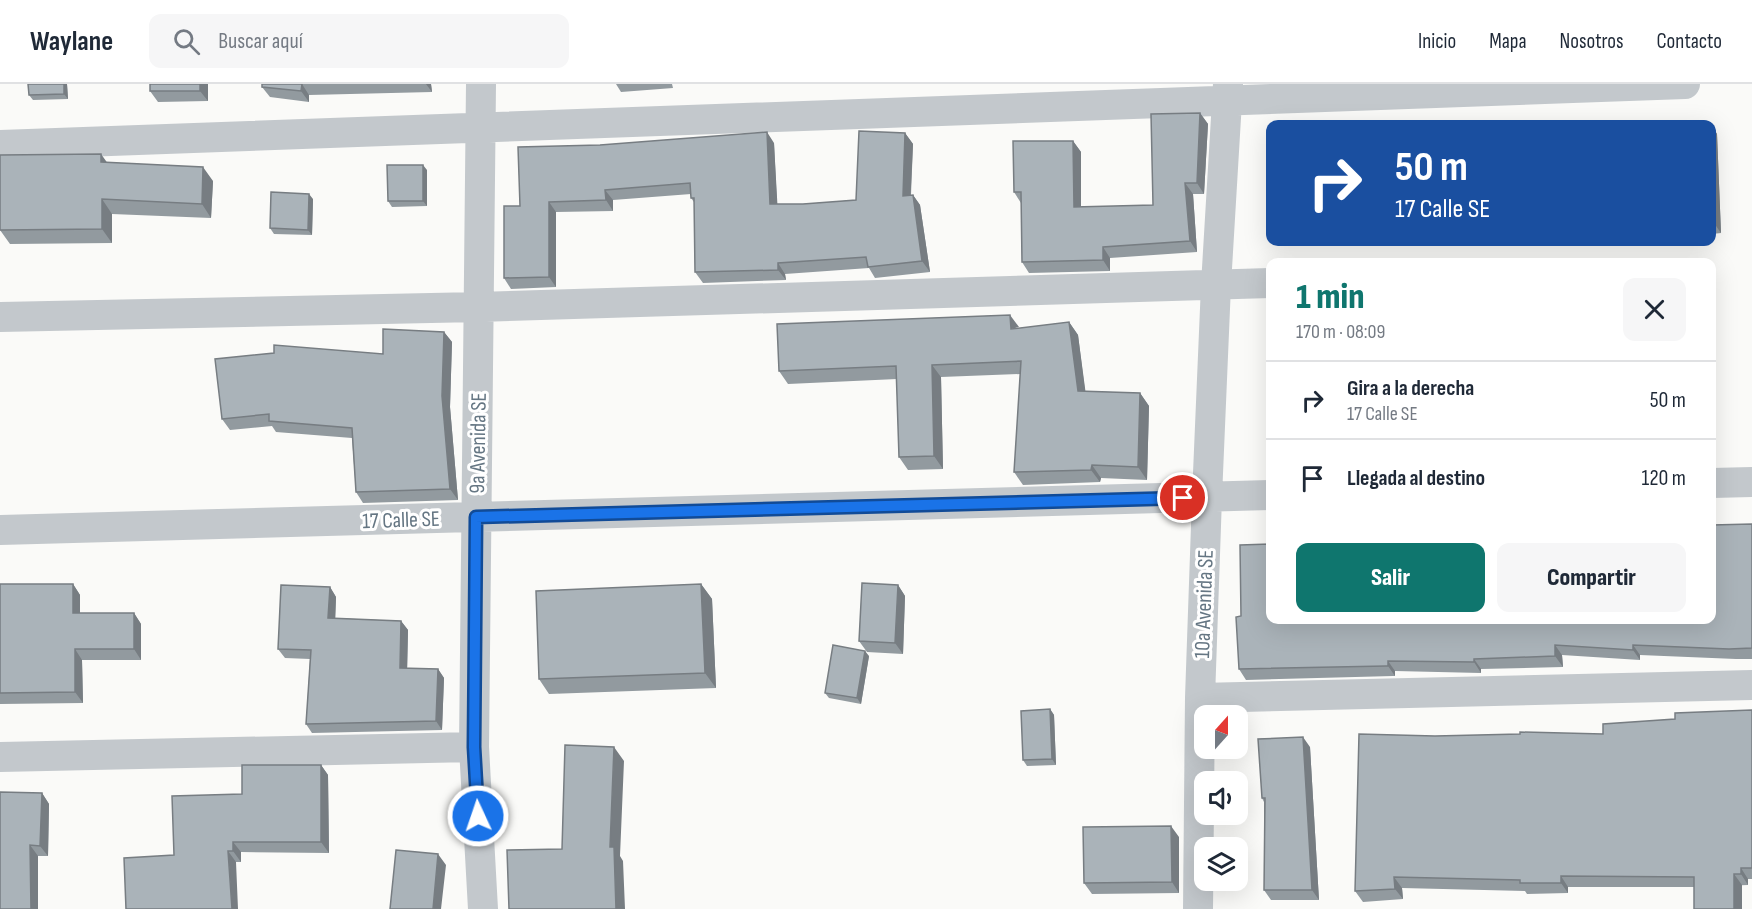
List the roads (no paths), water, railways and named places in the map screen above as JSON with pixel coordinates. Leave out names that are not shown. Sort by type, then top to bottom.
[{"type":"street","name":"9a Avenida SE","points":[[481,84],[474,747],[483,909]]},
{"type":"street","points":[[0,145],[480,128],[1228,92],[1685,84]]},
{"type":"street","name":"10a Avenida SE","points":[[1198,909],[1200,698],[1207,497],[1216,285],[1228,92]]},
{"type":"street","points":[[0,317],[478,307],[1266,283]]},
{"type":"street","points":[[1716,483],[1752,482]]},
{"type":"street","name":"17 Calle SE","points":[[0,530],[1266,495]]},
{"type":"street","points":[[1200,698],[1752,686]]},
{"type":"street","points":[[0,758],[474,747]]}]
